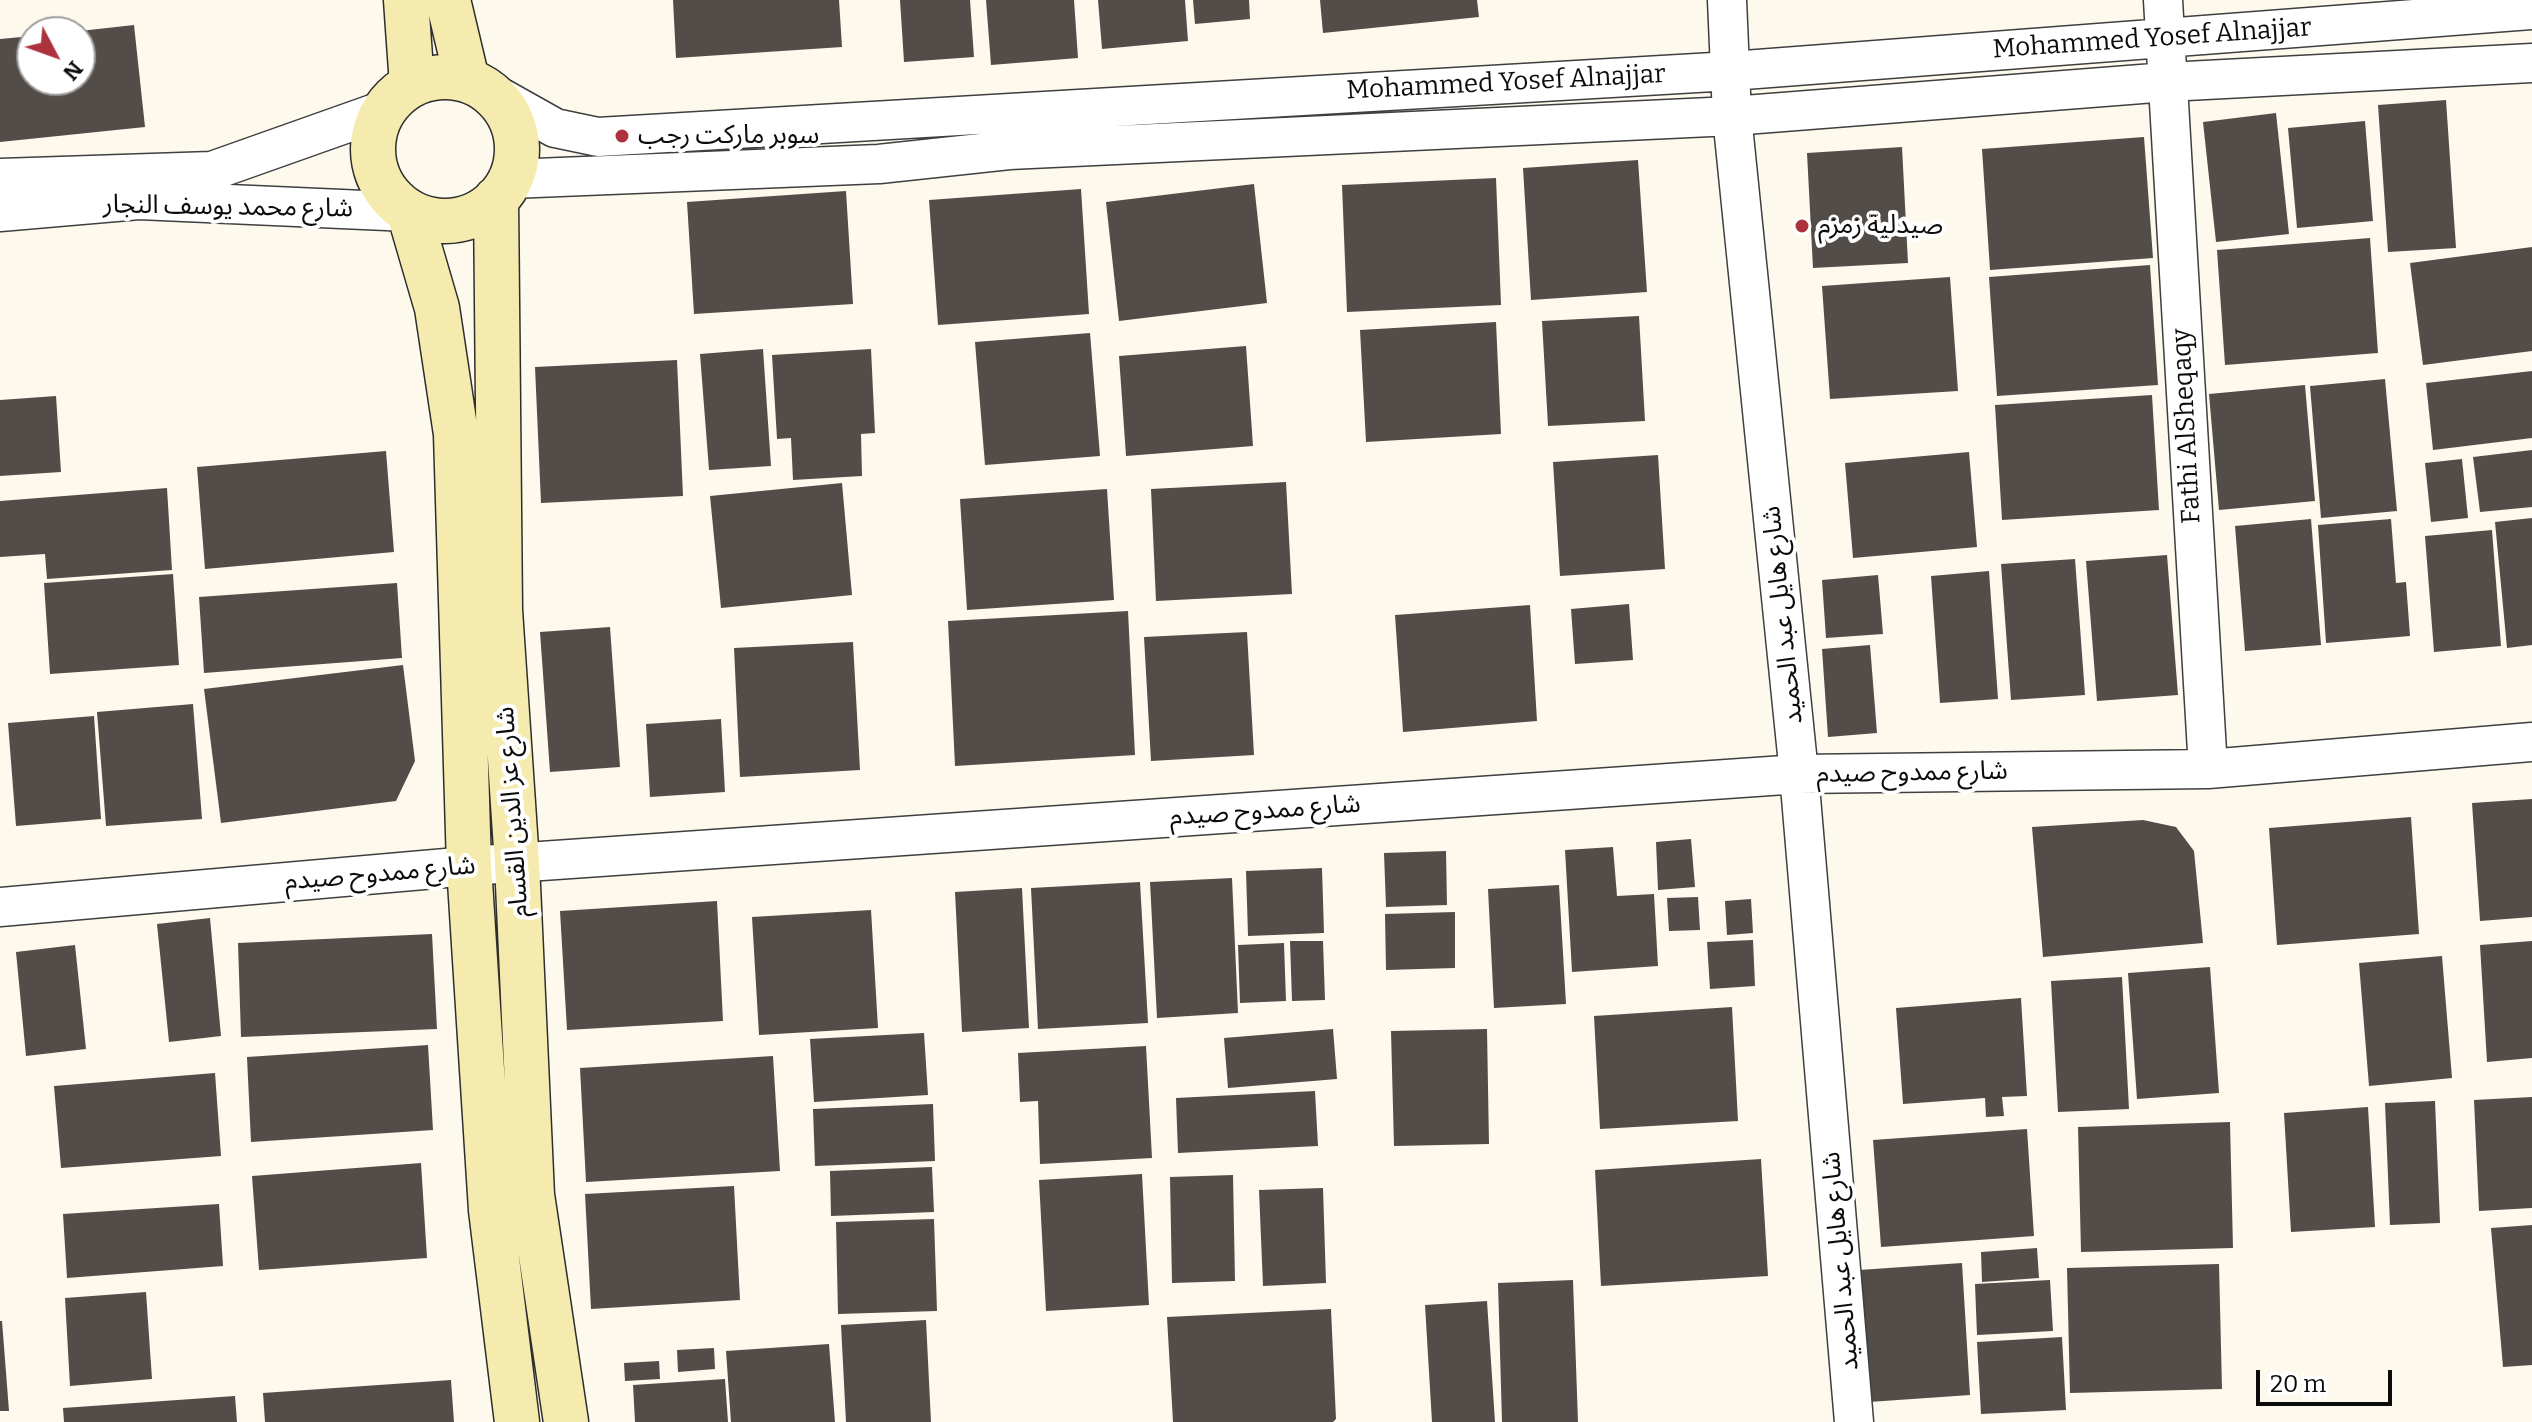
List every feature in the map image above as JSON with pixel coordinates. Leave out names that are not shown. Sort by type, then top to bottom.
[{"type":"main road","name":"شارع عز الدين القسام","points":[[406,0],[398,97],[375,132],[373,155],[378,178],[391,197],[409,212],[437,308],[456,434],[469,866],[491,1210],[517,1422]]},
{"type":"main road","points":[[448,0],[478,85]]},
{"type":"main road","points":[[398,97],[444,76],[478,85]]},
{"type":"main road","name":"شارع عز الدين القسام","points":[[478,85],[506,109],[515,131],[517,155],[504,189],[500,610],[517,863],[532,1195],[566,1422]]},
{"type":"main road","points":[[409,212],[432,220],[455,221],[477,214],[504,189]]},
{"type":"street","name":"شارع هايل عبد الحميد","points":[[1727,0],[1732,116],[1799,774],[1854,1422]]},
{"type":"street","name":"Fathi AlSheqaqy","points":[[2163,0],[2208,769]]},
{"type":"street","name":"Mohammed Yosef Alnajjar","points":[[478,85],[555,128],[598,137],[1731,71],[2532,10]]},
{"type":"street","name":"Mohammed Yosef Alnajjar","points":[[504,189],[879,164],[1009,150],[1732,116],[2167,82],[2532,63]]},
{"type":"street","name":"شارع محمد يوسف النجار","points":[[0,178],[212,171],[398,97]]},
{"type":"street","name":"شارع محمد يوسف النجار","points":[[0,212],[139,200],[409,212]]},
{"type":"street","name":"شارع ممدوح صيدم","points":[[0,907],[469,866],[1799,774],[2208,769],[2532,742]]},
{"type":"building","points":[[673,0],[839,0],[842,47],[676,58]]},
{"type":"building","points":[[900,0],[970,0],[974,57],[904,62]]},
{"type":"building","points":[[986,0],[1074,0],[1078,58],[991,65]]},
{"type":"building","points":[[1098,0],[1185,0],[1188,41],[1102,49]]},
{"type":"building","points":[[1193,0],[1249,0],[1250,19],[1195,24]]},
{"type":"building","points":[[1320,0],[1477,0],[1479,17],[1323,33]]},
{"type":"building","points":[[134,25],[145,127],[0,142],[0,39],[16,38],[16,96],[96,96],[96,29]]},
{"type":"building","points":[[2446,100],[2456,248],[2388,252],[2378,105]]},
{"type":"building","points":[[2276,113],[2289,234],[2216,242],[2203,122]]},
{"type":"building","points":[[2365,121],[2373,221],[2297,228],[2288,128]]},
{"type":"building","points":[[2144,137],[2153,258],[1990,270],[1982,149]]},
{"type":"building","points":[[1902,147],[1908,263],[1813,268],[1807,153]]},
{"type":"building","points":[[1638,160],[1647,292],[1531,300],[1523,168]]},
{"type":"building","points":[[1496,178],[1501,305],[1347,312],[1342,185]]},
{"type":"building","points":[[1254,184],[1267,303],[1119,321],[1106,202]]},
{"type":"building","points":[[1081,189],[1089,314],[938,325],[929,200]]},
{"type":"building","points":[[846,191],[853,304],[694,314],[687,202]]},
{"type":"building","points":[[2370,238],[2378,353],[2225,365],[2217,250]]},
{"type":"building","points":[[2532,247],[2532,351],[2423,365],[2410,263]]},
{"type":"building","points":[[2150,265],[2158,385],[1997,396],[1989,277]]},
{"type":"building","points":[[1950,277],[1958,391],[1830,399],[1822,286]]},
{"type":"building","points":[[1639,316],[1645,421],[1548,426],[1542,321]]},
{"type":"building","points":[[1496,322],[1501,434],[1366,442],[1360,330]]},
{"type":"building","points":[[1090,333],[1100,456],[985,465],[975,342]]},
{"type":"building","points":[[1246,346],[1253,446],[1126,456],[1119,356]]},
{"type":"building","points":[[763,349],[771,466],[709,470],[700,354]]},
{"type":"building","points":[[871,349],[875,433],[861,434],[862,476],[793,480],[791,438],[777,439],[772,355]]},
{"type":"building","points":[[677,360],[683,496],[541,503],[535,367]]},
{"type":"building","points":[[2532,371],[2532,438],[2433,450],[2426,383]]},
{"type":"building","points":[[2385,379],[2397,511],[2321,518],[2310,386]]},
{"type":"building","points":[[2305,385],[2315,501],[2219,510],[2209,394]]},
{"type":"building","points":[[2152,395],[2159,510],[2002,520],[1995,405]]},
{"type":"building","points":[[56,396],[61,472],[0,476],[0,400]]},
{"type":"building","points":[[2532,450],[2532,507],[2480,512],[2473,457]]},
{"type":"building","points":[[386,451],[394,552],[205,569],[197,467]]},
{"type":"building","points":[[1969,452],[1977,547],[1853,558],[1845,463]]},
{"type":"building","points":[[1658,455],[1665,569],[1560,576],[1553,462]]},
{"type":"building","points":[[2462,459],[2468,518],[2431,522],[2425,463]]},
{"type":"building","points":[[1286,482],[1292,594],[1156,601],[1151,489]]},
{"type":"building","points":[[842,483],[852,595],[721,608],[710,496]]},
{"type":"building","points":[[167,488],[172,570],[47,579],[45,554],[0,557],[0,501]]},
{"type":"building","points":[[1107,489],[1114,600],[967,610],[960,499]]},
{"type":"building","points":[[2532,518],[2532,645],[2507,648],[2495,522]]},
{"type":"building","points":[[2311,519],[2321,645],[2245,651],[2235,526]]},
{"type":"building","points":[[2391,519],[2396,583],[2406,582],[2410,636],[2326,643],[2318,525]]},
{"type":"building","points":[[2492,530],[2501,646],[2434,652],[2425,536]]},
{"type":"building","points":[[2167,555],[2178,695],[2097,701],[2086,561]]},
{"type":"building","points":[[2075,559],[2085,695],[2011,700],[2001,564]]},
{"type":"building","points":[[1989,571],[1998,699],[1940,703],[1931,576]]},
{"type":"building","points":[[173,574],[179,665],[50,674],[44,583]]},
{"type":"building","points":[[1878,575],[1883,634],[1826,638],[1822,580]]},
{"type":"building","points":[[397,583],[402,658],[204,673],[199,597]]},
{"type":"building","points":[[1629,604],[1633,660],[1575,664],[1571,609]]},
{"type":"building","points":[[1530,605],[1537,721],[1403,732],[1395,615]]},
{"type":"building","points":[[1128,611],[1135,755],[955,766],[948,621]]},
{"type":"building","points":[[610,627],[620,767],[550,772],[540,632]]},
{"type":"building","points":[[1247,632],[1254,755],[1151,761],[1144,637]]},
{"type":"building","points":[[853,642],[860,770],[740,777],[734,648]]},
{"type":"building","points":[[1870,645],[1877,733],[1828,737],[1822,649]]},
{"type":"building","points":[[403,665],[415,761],[396,801],[221,823],[204,689]]},
{"type":"building","points":[[193,704],[202,819],[106,826],[97,712]]},
{"type":"building","points":[[94,716],[101,819],[16,826],[8,723]]},
{"type":"building","points":[[721,719],[725,792],[650,797],[646,724]]},
{"type":"building","points":[[2532,799],[2532,917],[2480,921],[2472,803]]},
{"type":"building","points":[[2411,817],[2419,934],[2277,945],[2269,828]]},
{"type":"building","points":[[2143,820],[2176,827],[2194,851],[2203,943],[2043,957],[2032,827]]},
{"type":"building","points":[[1691,839],[1695,887],[1658,890],[1656,842]]},
{"type":"building","points":[[1613,847],[1617,896],[1654,894],[1658,966],[1572,972],[1565,850]]},
{"type":"building","points":[[1446,851],[1447,905],[1386,907],[1384,853]]},
{"type":"building","points":[[1322,868],[1324,933],[1248,936],[1246,871]]},
{"type":"building","points":[[1232,878],[1238,1013],[1157,1018],[1150,882]]},
{"type":"building","points":[[1140,882],[1148,1023],[1038,1029],[1031,888]]},
{"type":"building","points":[[1559,885],[1566,1004],[1494,1008],[1488,889]]},
{"type":"building","points":[[1022,888],[1029,1028],[962,1032],[955,892]]},
{"type":"building","points":[[1698,897],[1700,930],[1669,931],[1667,898]]},
{"type":"building","points":[[1751,899],[1753,933],[1727,935],[1725,901]]},
{"type":"building","points":[[717,901],[723,1021],[567,1030],[560,911]]},
{"type":"building","points":[[871,910],[878,1028],[759,1035],[752,917]]},
{"type":"building","points":[[1455,912],[1455,968],[1386,970],[1385,914]]},
{"type":"building","points":[[210,918],[221,1036],[169,1042],[157,924]]},
{"type":"building","points":[[432,934],[437,1029],[241,1037],[238,943]]},
{"type":"building","points":[[1753,940],[1755,986],[1710,989],[1707,942]]},
{"type":"building","points":[[1290,941],[1323,941],[1325,1000],[1292,1001]]},
{"type":"building","points":[[2532,941],[2532,1058],[2487,1062],[2480,945]]},
{"type":"building","points":[[1284,943],[1286,1001],[1240,1003],[1238,945]]},
{"type":"building","points":[[75,945],[86,1049],[26,1056],[16,952]]},
{"type":"building","points":[[2442,956],[2452,1078],[2369,1086],[2359,963]]},
{"type":"building","points":[[2210,967],[2219,1093],[2137,1099],[2128,973]]},
{"type":"building","points":[[2122,977],[2129,1109],[2058,1112],[2051,981]]},
{"type":"building","points":[[2021,998],[2027,1096],[2002,1097],[2004,1116],[1986,1117],[1985,1098],[1903,1104],[1896,1008]]},
{"type":"building","points":[[1732,1007],[1738,1121],[1600,1129],[1594,1016]]},
{"type":"building","points":[[1333,1029],[1337,1079],[1228,1088],[1224,1038]]},
{"type":"building","points":[[1487,1029],[1489,1144],[1394,1146],[1391,1031]]},
{"type":"building","points":[[924,1033],[928,1095],[814,1102],[810,1039]]},
{"type":"building","points":[[428,1045],[433,1130],[251,1142],[247,1057]]},
{"type":"building","points":[[1146,1046],[1152,1158],[1040,1164],[1038,1101],[1020,1102],[1018,1053]]},
{"type":"building","points":[[773,1056],[780,1171],[586,1182],[580,1068]]},
{"type":"building","points":[[215,1073],[221,1156],[61,1168],[54,1086]]},
{"type":"building","points":[[1315,1091],[1318,1146],[1178,1153],[1176,1098]]},
{"type":"building","points":[[2532,1097],[2532,1208],[2479,1211],[2474,1100]]},
{"type":"building","points":[[2435,1101],[2440,1223],[2390,1225],[2385,1103]]},
{"type":"building","points":[[933,1104],[935,1161],[815,1166],[813,1109]]},
{"type":"building","points":[[2368,1107],[2375,1227],[2291,1232],[2284,1113]]},
{"type":"building","points":[[2230,1122],[2233,1248],[2081,1252],[2078,1127]]},
{"type":"building","points":[[2027,1129],[2034,1236],[1881,1247],[1873,1140]]},
{"type":"building","points":[[1761,1159],[1768,1276],[1601,1286],[1595,1170]]},
{"type":"building","points":[[421,1163],[427,1258],[259,1270],[252,1176]]},
{"type":"building","points":[[932,1167],[934,1212],[831,1216],[830,1171]]},
{"type":"building","points":[[1142,1174],[1149,1305],[1046,1311],[1039,1180]]},
{"type":"building","points":[[1233,1175],[1235,1281],[1172,1283],[1170,1177]]},
{"type":"building","points":[[734,1186],[740,1300],[591,1309],[585,1194]]},
{"type":"building","points":[[1323,1188],[1326,1283],[1263,1286],[1259,1190]]},
{"type":"building","points":[[219,1204],[223,1266],[67,1278],[63,1214]]},
{"type":"building","points":[[934,1219],[937,1311],[838,1314],[836,1222]]},
{"type":"building","points":[[2532,1225],[2532,1365],[2503,1367],[2491,1228]]},
{"type":"building","points":[[2037,1248],[2039,1278],[1982,1282],[1981,1252]]},
{"type":"building","points":[[1962,1263],[1970,1395],[1869,1402],[1859,1270]]},
{"type":"building","points":[[2219,1264],[2222,1389],[2070,1393],[2067,1268]]},
{"type":"building","points":[[1573,1280],[1578,1422],[1502,1422],[1498,1283]]},
{"type":"building","points":[[2050,1280],[2053,1331],[1977,1335],[1975,1284]]},
{"type":"building","points":[[146,1292],[152,1379],[70,1386],[65,1298]]},
{"type":"building","points":[[1487,1301],[1495,1422],[1432,1422],[1425,1305]]},
{"type":"building","points":[[1331,1309],[1336,1419],[1333,1422],[1173,1422],[1167,1317]]},
{"type":"building","points":[[926,1320],[931,1422],[846,1422],[841,1325]]},
{"type":"building","points":[[2,1321],[9,1411],[0,1411]]},
{"type":"building","points":[[2062,1337],[2066,1410],[1981,1414],[1977,1342]]},
{"type":"building","points":[[829,1344],[835,1422],[731,1422],[726,1351]]},
{"type":"building","points":[[714,1348],[715,1369],[678,1372],[677,1350]]},
{"type":"building","points":[[659,1361],[660,1379],[625,1381],[624,1363]]},
{"type":"building","points":[[725,1379],[728,1422],[635,1422],[633,1385]]},
{"type":"building","points":[[451,1380],[454,1422],[265,1422],[263,1393]]},
{"type":"building","points":[[235,1396],[237,1422],[64,1422],[63,1408]]},
{"type":"place","name":"سوبر ماركت رجب","points":[[622,136]]},
{"type":"place","name":"صيدلية زمزم","points":[[1802,226]]}]
